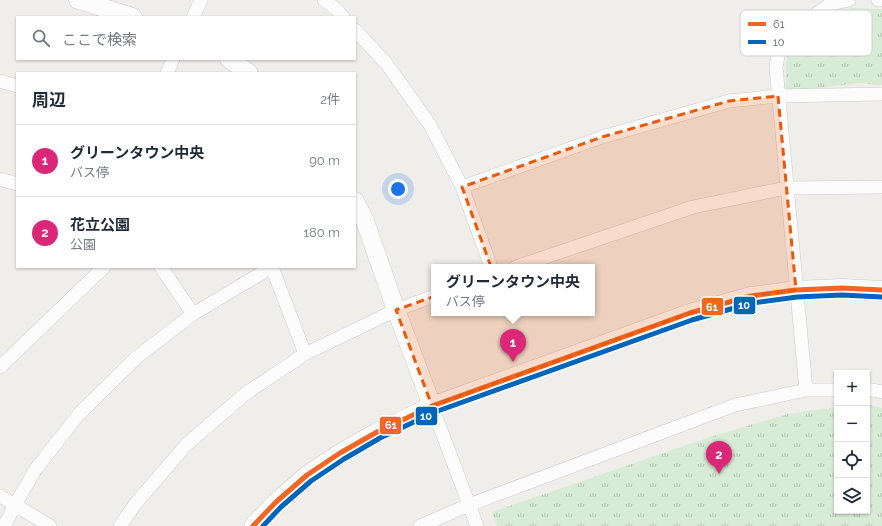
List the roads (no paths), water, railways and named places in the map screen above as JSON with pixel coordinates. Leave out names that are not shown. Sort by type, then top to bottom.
[{"type":"street","points":[[78,0],[130,16]]},
{"type":"street","points":[[193,16],[201,0]]},
{"type":"street","points":[[324,0],[342,16]]},
{"type":"street","points":[[822,10],[830,4],[849,0]]},
{"type":"street","points":[[356,31],[386,63],[430,125],[462,187],[490,264]]},
{"type":"street","points":[[778,56],[776,67],[778,96],[806,390]]},
{"type":"street","points":[[167,72],[173,60]]},
{"type":"street","points":[[231,60],[248,72]]},
{"type":"street","points":[[0,81],[16,86]]},
{"type":"street","points":[[462,187],[602,137],[729,101],[778,96],[882,94]]},
{"type":"street","points":[[0,179],[16,184]]},
{"type":"street","points":[[525,264],[693,207],[786,188],[882,187]]},
{"type":"street","points":[[356,203],[365,221],[396,310],[477,526]]},
{"type":"street","points":[[0,367],[103,268]]},
{"type":"street","points":[[161,268],[193,314]]},
{"type":"street","points":[[4,526],[35,470],[78,414],[137,357],[193,314],[270,268]]},
{"type":"street","points":[[272,268],[305,354]]},
{"type":"street","points":[[253,526],[276,502],[307,475],[340,453],[377,432],[432,406],[690,313],[751,296],[796,290],[842,288],[882,290]]},
{"type":"street","points":[[120,526],[136,503],[187,444],[245,394],[305,354],[396,310],[431,297]]},
{"type":"street","points":[[420,526],[469,505],[735,405],[806,390],[834,390]]},
{"type":"street","points":[[870,390],[882,392]]},
{"type":"street","points":[[0,496],[50,526]]},
{"type":"place","name":"グリーンタウン中央","points":[[513,362]]},
{"type":"place","name":"花立公園","points":[[719,474]]}]
